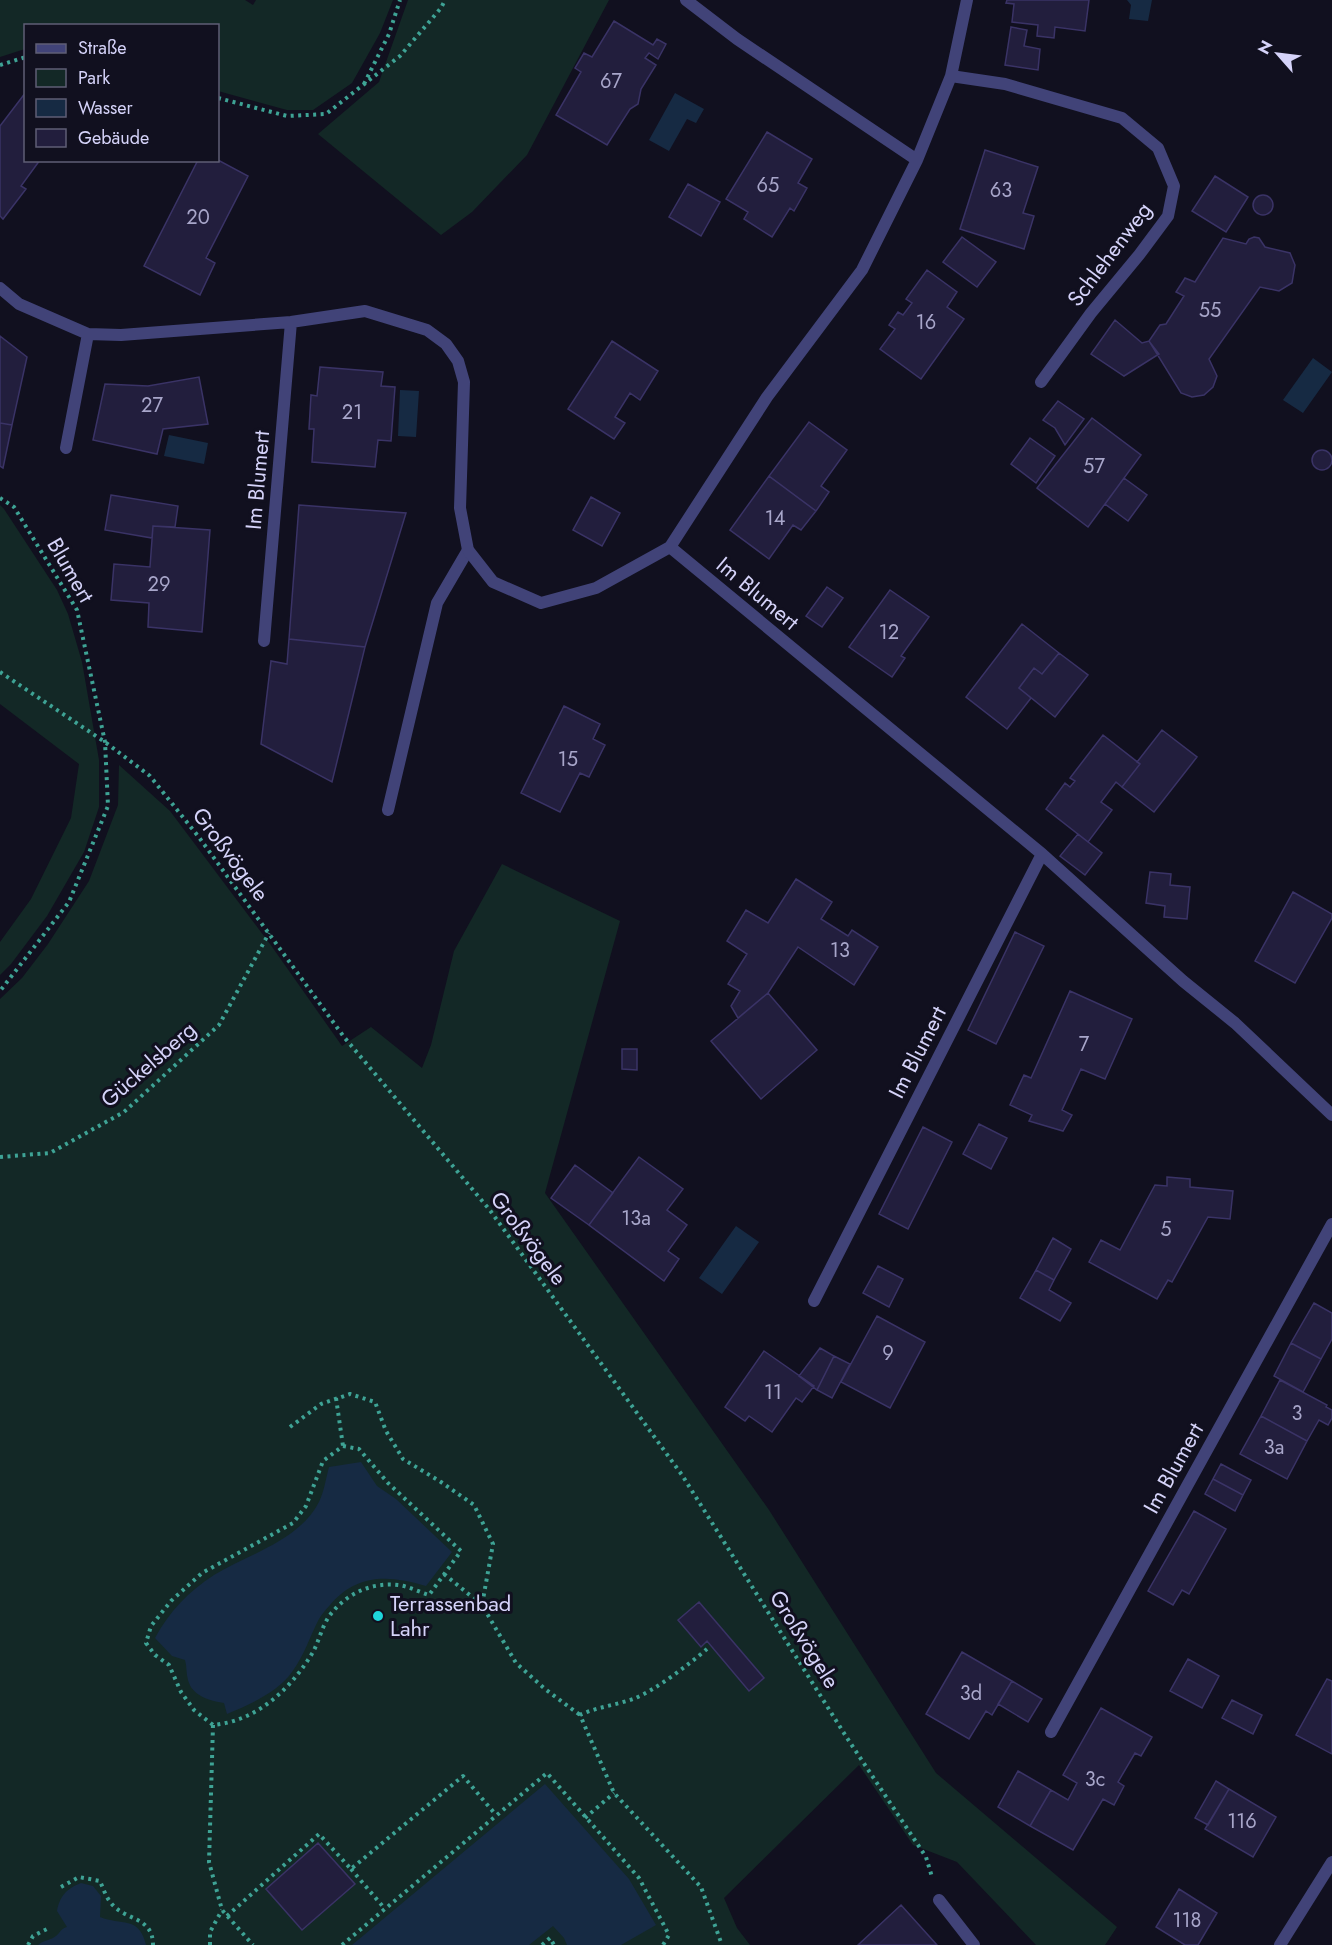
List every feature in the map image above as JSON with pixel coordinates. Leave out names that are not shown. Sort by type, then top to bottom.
[{"type":"street","points":[[686,0],[737,39],[917,160]]},
{"type":"street","points":[[0,288],[19,303],[88,334],[121,335],[291,322],[365,311],[427,330],[446,344],[458,361],[464,382],[460,508],[468,550],[493,582],[542,603],[596,588],[670,547],[767,397],[862,270],[917,160],[951,76],[967,0]]},
{"type":"street","name":"Schlehenweg","points":[[951,76],[1005,84],[1122,118],[1158,148],[1174,186],[1168,216],[1091,313],[1041,382]]},
{"type":"street","name":"Im Blumert","points":[[264,641],[291,322]]},
{"type":"street","points":[[66,448],[88,334]]},
{"type":"street","name":"Im Blumert","points":[[670,547],[1042,854],[1183,981],[1235,1023],[1332,1114]]},
{"type":"street","points":[[388,810],[437,603],[468,550]]},
{"type":"street","name":"Im Blumert","points":[[814,1301],[1042,854]]},
{"type":"street","name":"Im Blumert","points":[[1051,1732],[1332,1224]]},
{"type":"street","points":[[1280,1945],[1332,1862]]},
{"type":"street","points":[[939,1900],[974,1945]]},
{"type":"path","points":[[362,87],[389,34],[400,0]]},
{"type":"path","points":[[219,98],[287,116],[326,114],[400,56],[446,0]]},
{"type":"path","points":[[0,65],[24,58]]},
{"type":"path","name":"Blumert","points":[[0,498],[14,507],[77,610],[105,742],[108,806],[69,902],[0,991]]},
{"type":"path","name":"Großvögele","points":[[0,672],[105,742],[150,776],[198,836],[344,1037],[489,1209],[682,1475],[847,1738],[926,1857],[939,1900]]},
{"type":"path","name":"Gückelsberg","points":[[0,1157],[50,1153],[124,1112],[219,1025],[269,933]]},
{"type":"path","points":[[290,1427],[321,1404],[336,1398],[350,1394],[375,1402],[386,1431],[403,1460],[474,1505],[493,1544],[482,1605]]},
{"type":"path","points":[[336,1398],[343,1446]]},
{"type":"path","points":[[343,1446],[359,1449],[388,1483],[461,1551],[444,1574],[429,1595],[399,1585],[374,1586],[347,1596],[329,1616],[313,1652],[291,1685],[266,1707],[224,1724],[213,1725],[194,1710],[181,1692],[169,1665],[155,1655],[146,1643],[151,1626],[171,1600],[202,1573],[293,1523],[306,1506],[323,1461],[343,1446]]},
{"type":"path","points":[[444,1574],[482,1605],[516,1663],[545,1689],[580,1715],[614,1792],[701,1887],[722,1945]]},
{"type":"path","points":[[580,1715],[592,1709],[613,1706],[636,1698],[707,1649]]},
{"type":"path","points":[[213,1725],[209,1863],[222,1910],[253,1945]]},
{"type":"path","points":[[342,1945],[547,1773],[639,1878],[669,1935],[663,1945]]},
{"type":"path","points":[[351,1869],[463,1776],[496,1815]]},
{"type":"path","points":[[585,1818],[614,1792]]},
{"type":"path","points":[[227,1916],[269,1882],[319,1834],[385,1909]]},
{"type":"path","points":[[61,1887],[79,1877],[100,1881],[111,1904],[128,1917],[143,1922],[153,1937],[153,1945]]},
{"type":"path","points":[[210,1945],[210,1932],[222,1910]]},
{"type":"path","points":[[28,1945],[33,1936],[47,1929]]},
{"type":"path","points":[[542,1945],[550,1938],[554,1945]]},
{"type":"green space","points":[[0,0],[245,0],[253,5],[256,0],[393,0],[380,33],[352,83],[313,110],[287,110],[219,91],[219,24],[24,24],[24,49],[0,57]]},
{"type":"green space","points":[[408,0],[609,0],[527,155],[472,212],[441,235],[318,134],[379,82]]},
{"type":"green space","points":[[0,505],[57,590],[68,614],[82,662],[99,760],[99,807],[84,852],[47,916],[0,975],[0,942],[31,899],[71,818],[79,764],[0,704]]},
{"type":"green space","name":"Terrassenbad Lahr","points":[[119,765],[170,811],[270,944],[342,1046],[371,1027],[422,1068],[431,1045],[454,951],[502,864],[620,921],[545,1193],[769,1510],[936,1773],[1117,1927],[1105,1945],[1036,1945],[957,1862],[913,1845],[859,1765],[724,1898],[737,1928],[750,1945],[0,1945],[0,999],[22,978],[48,944],[89,881],[118,805]]},
{"type":"water","points":[[1127,0],[1152,0],[1148,21],[1129,19],[1131,5]]},
{"type":"water","points":[[675,93],[704,109],[696,123],[687,119],[669,151],[649,140]]},
{"type":"water","points":[[1313,358],[1332,372],[1303,413],[1283,400]]},
{"type":"water","points":[[400,390],[419,391],[416,437],[398,436]]},
{"type":"water","points":[[169,435],[208,443],[204,464],[164,456]]},
{"type":"water","points":[[736,1226],[759,1242],[722,1294],[699,1278]]},
{"type":"water","points":[[361,1462],[377,1486],[396,1499],[452,1552],[426,1586],[399,1580],[374,1579],[351,1587],[340,1595],[320,1617],[300,1659],[286,1679],[262,1697],[227,1714],[224,1703],[208,1699],[193,1690],[188,1680],[185,1660],[172,1656],[155,1638],[173,1611],[205,1581],[227,1567],[286,1537],[299,1527],[319,1502],[329,1467]]},
{"type":"water","points":[[545,1784],[629,1879],[656,1925],[621,1945],[567,1945],[553,1926],[529,1945],[352,1945]]},
{"type":"water","points":[[81,1883],[93,1886],[101,1896],[100,1917],[134,1925],[139,1929],[146,1945],[38,1945],[58,1935],[67,1927],[57,1911],[58,1906],[64,1894]]},
{"type":"building","points":[[1007,0],[1089,0],[1085,31],[1055,27],[1054,38],[1037,36],[1038,25],[1012,22],[1014,4],[1006,3]]},
{"type":"building","points":[[614,21],[653,45],[657,39],[666,44],[658,59],[649,53],[645,58],[656,65],[641,89],[638,104],[630,109],[607,145],[556,115],[581,72],[575,68],[584,53],[592,57]]},
{"type":"building","points":[[1011,27],[1027,30],[1024,46],[1040,49],[1038,70],[1005,65]]},
{"type":"building","points":[[24,95],[24,162],[39,162],[21,186],[26,189],[3,219],[0,216],[0,126]]},
{"type":"building","points":[[767,132],[812,159],[798,183],[807,188],[794,211],[790,208],[772,237],[744,219],[748,212],[726,199]]},
{"type":"building","points":[[985,150],[1038,167],[1023,213],[1034,216],[1024,249],[960,229]]},
{"type":"building","points":[[219,161],[248,176],[206,258],[215,263],[200,295],[144,266],[197,162]]},
{"type":"building","points":[[1215,176],[1248,197],[1226,232],[1192,211]]},
{"type":"building","points":[[688,184],[720,202],[701,236],[669,217]]},
{"type":"building","points":[[1259,195],[1267,195],[1273,201],[1273,209],[1267,215],[1259,215],[1253,209],[1253,201]]},
{"type":"building","points":[[962,237],[996,262],[977,287],[943,262]]},
{"type":"building","points":[[1254,237],[1259,238],[1265,247],[1290,253],[1295,265],[1292,283],[1279,291],[1260,287],[1209,359],[1217,376],[1213,387],[1204,395],[1192,397],[1181,393],[1149,341],[1160,325],[1166,324],[1184,296],[1176,292],[1185,278],[1195,282],[1223,238],[1246,244]]},
{"type":"building","points":[[927,270],[957,292],[947,307],[964,319],[921,379],[880,349],[895,329],[889,325],[898,312],[903,315],[912,303],[906,299]]},
{"type":"building","points":[[1115,320],[1142,343],[1149,341],[1159,354],[1124,376],[1091,354]]},
{"type":"building","points":[[0,336],[27,357],[12,425],[0,423]]},
{"type":"building","points":[[612,341],[658,371],[640,400],[630,393],[615,417],[625,423],[614,439],[568,409]]},
{"type":"building","points":[[320,367],[383,372],[381,386],[395,387],[391,441],[378,440],[375,467],[312,462],[314,429],[309,429],[311,395],[317,396]]},
{"type":"building","points":[[199,377],[208,424],[163,429],[157,454],[93,440],[105,384],[148,386]]},
{"type":"building","points":[[1058,401],[1084,419],[1065,445],[1055,428],[1043,420]]},
{"type":"building","points":[[1092,418],[1141,455],[1088,527],[1037,488]]},
{"type":"building","points":[[809,422],[847,450],[821,486],[829,492],[816,511],[769,476]]},
{"type":"building","points":[[0,423],[12,425],[3,468],[0,466]]},
{"type":"building","points":[[1030,438],[1055,456],[1036,483],[1011,464]]},
{"type":"building","points":[[1322,450],[1329,453],[1332,460],[1329,467],[1322,470],[1315,467],[1312,460],[1315,453]]},
{"type":"building","points":[[769,476],[816,511],[801,530],[793,525],[769,559],[730,530]]},
{"type":"building","points":[[1124,478],[1147,495],[1128,521],[1105,504]]},
{"type":"building","points":[[111,495],[178,506],[175,527],[153,526],[152,538],[105,530]]},
{"type":"building","points":[[591,497],[620,513],[602,546],[573,530]]},
{"type":"building","points":[[299,505],[406,513],[365,647],[289,639]]},
{"type":"building","points":[[153,526],[210,530],[202,632],[148,627],[149,603],[111,600],[114,564],[150,567]]},
{"type":"building","points":[[827,587],[843,598],[822,627],[806,616]]},
{"type":"building","points":[[890,590],[929,617],[901,656],[905,658],[892,677],[849,647]]},
{"type":"building","points":[[1022,624],[1059,653],[1042,674],[1034,668],[1019,688],[1031,698],[1007,729],[966,697]]},
{"type":"building","points":[[289,639],[365,647],[332,782],[261,744],[271,661],[287,664]]},
{"type":"building","points":[[1059,653],[1088,675],[1055,717],[1019,688],[1034,668],[1042,674]]},
{"type":"building","points":[[564,706],[600,724],[593,739],[605,745],[589,777],[580,773],[560,812],[521,793]]},
{"type":"building","points":[[1162,730],[1197,757],[1154,812],[1122,787],[1140,764],[1137,762]]},
{"type":"building","points":[[1103,735],[1140,764],[1122,787],[1116,782],[1101,802],[1112,810],[1088,842],[1046,809],[1065,783],[1070,787],[1075,781],[1070,778]]},
{"type":"building","points":[[1078,834],[1102,853],[1085,875],[1060,856]]},
{"type":"building","points":[[1150,872],[1171,874],[1170,885],[1190,887],[1187,919],[1164,917],[1165,906],[1146,903]]},
{"type":"building","points":[[796,879],[832,902],[821,919],[848,936],[852,930],[878,947],[854,985],[798,947],[768,993],[738,1018],[731,1006],[740,991],[728,984],[747,954],[727,941],[746,910],[768,923]]},
{"type":"building","points":[[1293,892],[1332,914],[1332,918],[1295,983],[1255,961]]},
{"type":"building","points":[[1015,932],[1044,946],[996,1044],[968,1030]]},
{"type":"building","points":[[1070,991],[1132,1019],[1105,1079],[1081,1069],[1062,1110],[1072,1115],[1063,1131],[1029,1121],[1032,1115],[1010,1105],[1024,1075],[1031,1078]]},
{"type":"building","points":[[768,993],[817,1050],[761,1099],[711,1041]]},
{"type":"building","points":[[622,1049],[637,1049],[637,1070],[622,1069]]},
{"type":"building","points":[[979,1124],[1007,1138],[991,1169],[963,1154]]},
{"type":"building","points":[[923,1127],[952,1142],[908,1229],[879,1214]]},
{"type":"building","points":[[639,1157],[683,1189],[667,1210],[687,1225],[668,1251],[679,1259],[664,1281],[589,1225]]},
{"type":"building","points":[[575,1165],[613,1193],[589,1225],[551,1198]]},
{"type":"building","points":[[1167,1177],[1190,1179],[1190,1187],[1233,1191],[1230,1219],[1208,1217],[1172,1282],[1168,1280],[1157,1299],[1089,1262],[1101,1240],[1120,1250],[1155,1185],[1167,1186]]},
{"type":"building","points":[[1053,1238],[1071,1249],[1054,1280],[1036,1270]]},
{"type":"building","points":[[878,1266],[903,1279],[889,1307],[863,1293]]},
{"type":"building","points":[[1036,1270],[1054,1280],[1049,1290],[1071,1303],[1060,1321],[1020,1298]]},
{"type":"building","points":[[1314,1303],[1332,1313],[1332,1339],[1321,1359],[1291,1343]]},
{"type":"building","points":[[877,1316],[925,1342],[890,1408],[841,1382]]},
{"type":"building","points":[[1291,1343],[1321,1359],[1303,1392],[1274,1376]]},
{"type":"building","points":[[820,1348],[834,1356],[817,1390],[799,1376]]},
{"type":"building","points":[[764,1351],[814,1386],[802,1402],[796,1398],[772,1432],[749,1416],[745,1421],[725,1407]]},
{"type":"building","points":[[834,1356],[850,1364],[832,1398],[817,1390]]},
{"type":"building","points":[[1280,1380],[1327,1405],[1326,1407],[1332,1410],[1332,1418],[1328,1425],[1319,1420],[1307,1441],[1261,1416]]},
{"type":"building","points":[[1261,1416],[1307,1441],[1287,1479],[1240,1454]]},
{"type":"building","points":[[1221,1464],[1251,1480],[1243,1495],[1213,1479]]},
{"type":"building","points":[[1213,1479],[1243,1495],[1235,1511],[1205,1494]]},
{"type":"building","points":[[1194,1511],[1226,1529],[1189,1594],[1182,1590],[1173,1605],[1148,1591]]},
{"type":"building","points":[[699,1602],[764,1678],[749,1691],[707,1641],[701,1647],[678,1620]]},
{"type":"building","points":[[962,1652],[1012,1681],[992,1715],[986,1711],[969,1739],[926,1714]]},
{"type":"building","points":[[1188,1659],[1219,1676],[1202,1708],[1170,1691]]},
{"type":"building","points":[[1327,1679],[1332,1681],[1332,1754],[1296,1735]]},
{"type":"building","points":[[1012,1681],[1042,1699],[1028,1722],[998,1704]]},
{"type":"building","points":[[1232,1700],[1262,1715],[1253,1734],[1222,1718]]},
{"type":"building","points":[[1101,1708],[1152,1737],[1141,1756],[1135,1753],[1118,1782],[1124,1786],[1114,1805],[1103,1799],[1073,1850],[1030,1826],[1051,1790],[1068,1800],[1077,1783],[1063,1775]]},
{"type":"building","points":[[1018,1771],[1051,1790],[1030,1826],[998,1807]]},
{"type":"building","points":[[1216,1781],[1229,1789],[1208,1825],[1195,1818]]},
{"type":"building","points":[[1229,1789],[1276,1817],[1253,1857],[1205,1829]]},
{"type":"building","points":[[318,1843],[355,1884],[302,1930],[266,1889]]},
{"type":"building","points":[[1179,1889],[1217,1913],[1198,1945],[1185,1945],[1156,1927]]},
{"type":"building","points":[[901,1905],[937,1945],[858,1945]]},
{"type":"place","name":"Terrassenbad Lahr","points":[[378,1616]]}]
